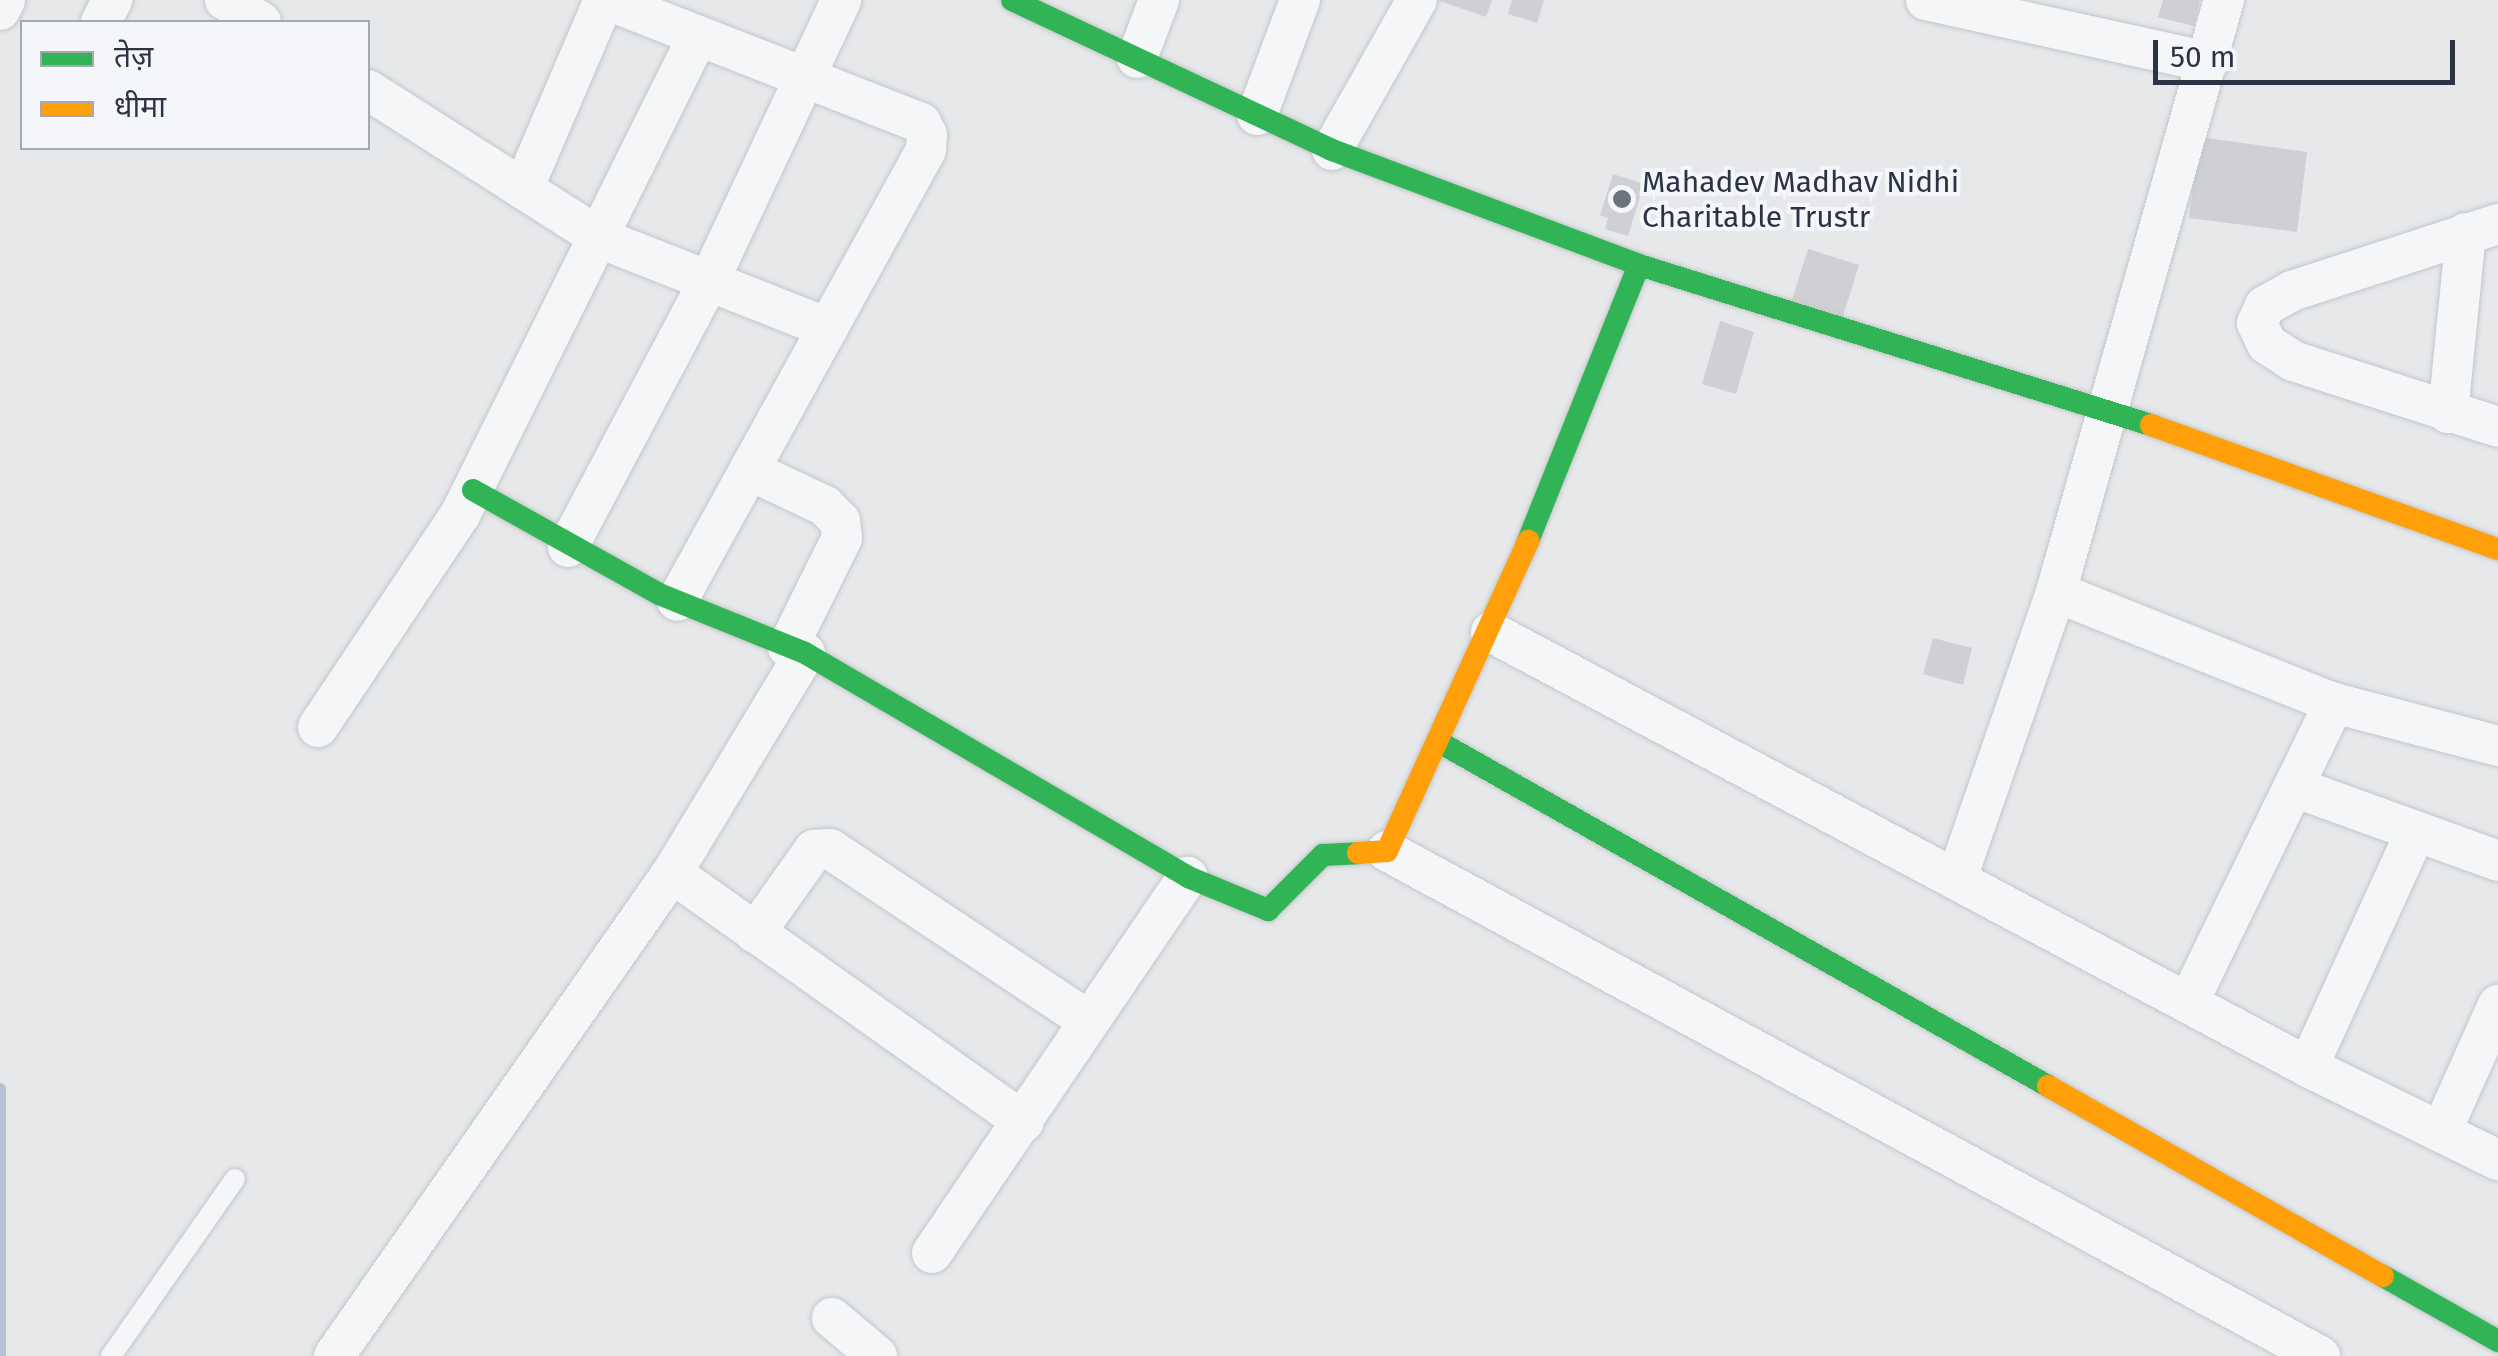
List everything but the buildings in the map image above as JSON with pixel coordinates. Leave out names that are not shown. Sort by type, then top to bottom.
[{"type":"street","points":[[0,10],[5,0]]},
{"type":"street","points":[[225,0],[258,20]]},
{"type":"street","points":[[523,189],[606,0],[696,40],[921,123],[927,135],[926,150],[677,601]]},
{"type":"street","points":[[568,547],[710,278],[841,0]]},
{"type":"street","points":[[1012,0],[1332,150],[1639,265],[2108,410],[2498,550]]},
{"type":"street","points":[[1137,58],[1159,0]]},
{"type":"street","points":[[1257,115],[1300,0]]},
{"type":"street","points":[[1332,150],[1417,0]]},
{"type":"street","points":[[1926,0],[2208,62]]},
{"type":"street","points":[[1958,878],[2056,592],[2224,0]]},
{"type":"street","points":[[318,727],[473,490],[602,239],[696,40]]},
{"type":"street","points":[[370,91],[602,239],[710,278],[828,328]]},
{"type":"street","points":[[2448,414],[2482,229],[2292,291],[2265,306],[2257,323],[2268,344],[2293,360],[2448,414],[2498,426]]},
{"type":"street","points":[[1387,851],[1491,632],[1639,265]]},
{"type":"street","points":[[334,1356],[672,873],[796,650],[842,538],[840,521],[825,506],[749,470]]},
{"type":"street","points":[[473,490],[568,547],[677,601],[796,650],[1188,877],[1268,910],[1324,855],[1387,851],[2320,1356]]},
{"type":"street","points":[[2056,592],[2334,703],[2498,746]]},
{"type":"street","points":[[1491,632],[2308,1067],[2498,1160]]},
{"type":"street","points":[[2188,1003],[2334,703]]},
{"type":"street","points":[[1440,742],[2498,1340]]},
{"type":"street","points":[[2294,787],[2414,835],[2498,861]]},
{"type":"street","points":[[2308,1067],[2414,835]]},
{"type":"street","points":[[755,933],[814,850],[830,848],[1088,1020]]},
{"type":"street","points":[[672,873],[1024,1122]]},
{"type":"street","points":[[932,1253],[1188,877]]},
{"type":"street","points":[[2442,1130],[2498,1006]]},
{"type":"street","points":[[832,1318],[877,1356]]},
{"type":"lane","points":[[111,1356],[235,1179]]},
{"type":"waterway","points":[[0,1089],[0,1356]]},
{"type":"traffic: fast","points":[[1012,0],[1332,150],[1639,265],[2151,425]]},
{"type":"traffic: fast","points":[[1528,541],[1639,265]]},
{"type":"traffic: fast","points":[[473,490],[659,594],[805,653],[1188,877],[1268,910],[1323,855],[1358,853]]},
{"type":"traffic: fast","points":[[1439,742],[2048,1086]]},
{"type":"traffic: fast","points":[[2383,1276],[2498,1341]]},
{"type":"traffic: slow","points":[[2151,425],[2498,549]]},
{"type":"traffic: slow","points":[[1358,853],[1387,851],[1528,541]]},
{"type":"traffic: slow","points":[[2048,1086],[2383,1276]]},
{"type":"place","name":"Mahadev Madhav Nidhi Charitable Trustr","points":[[1622,199]]}]
